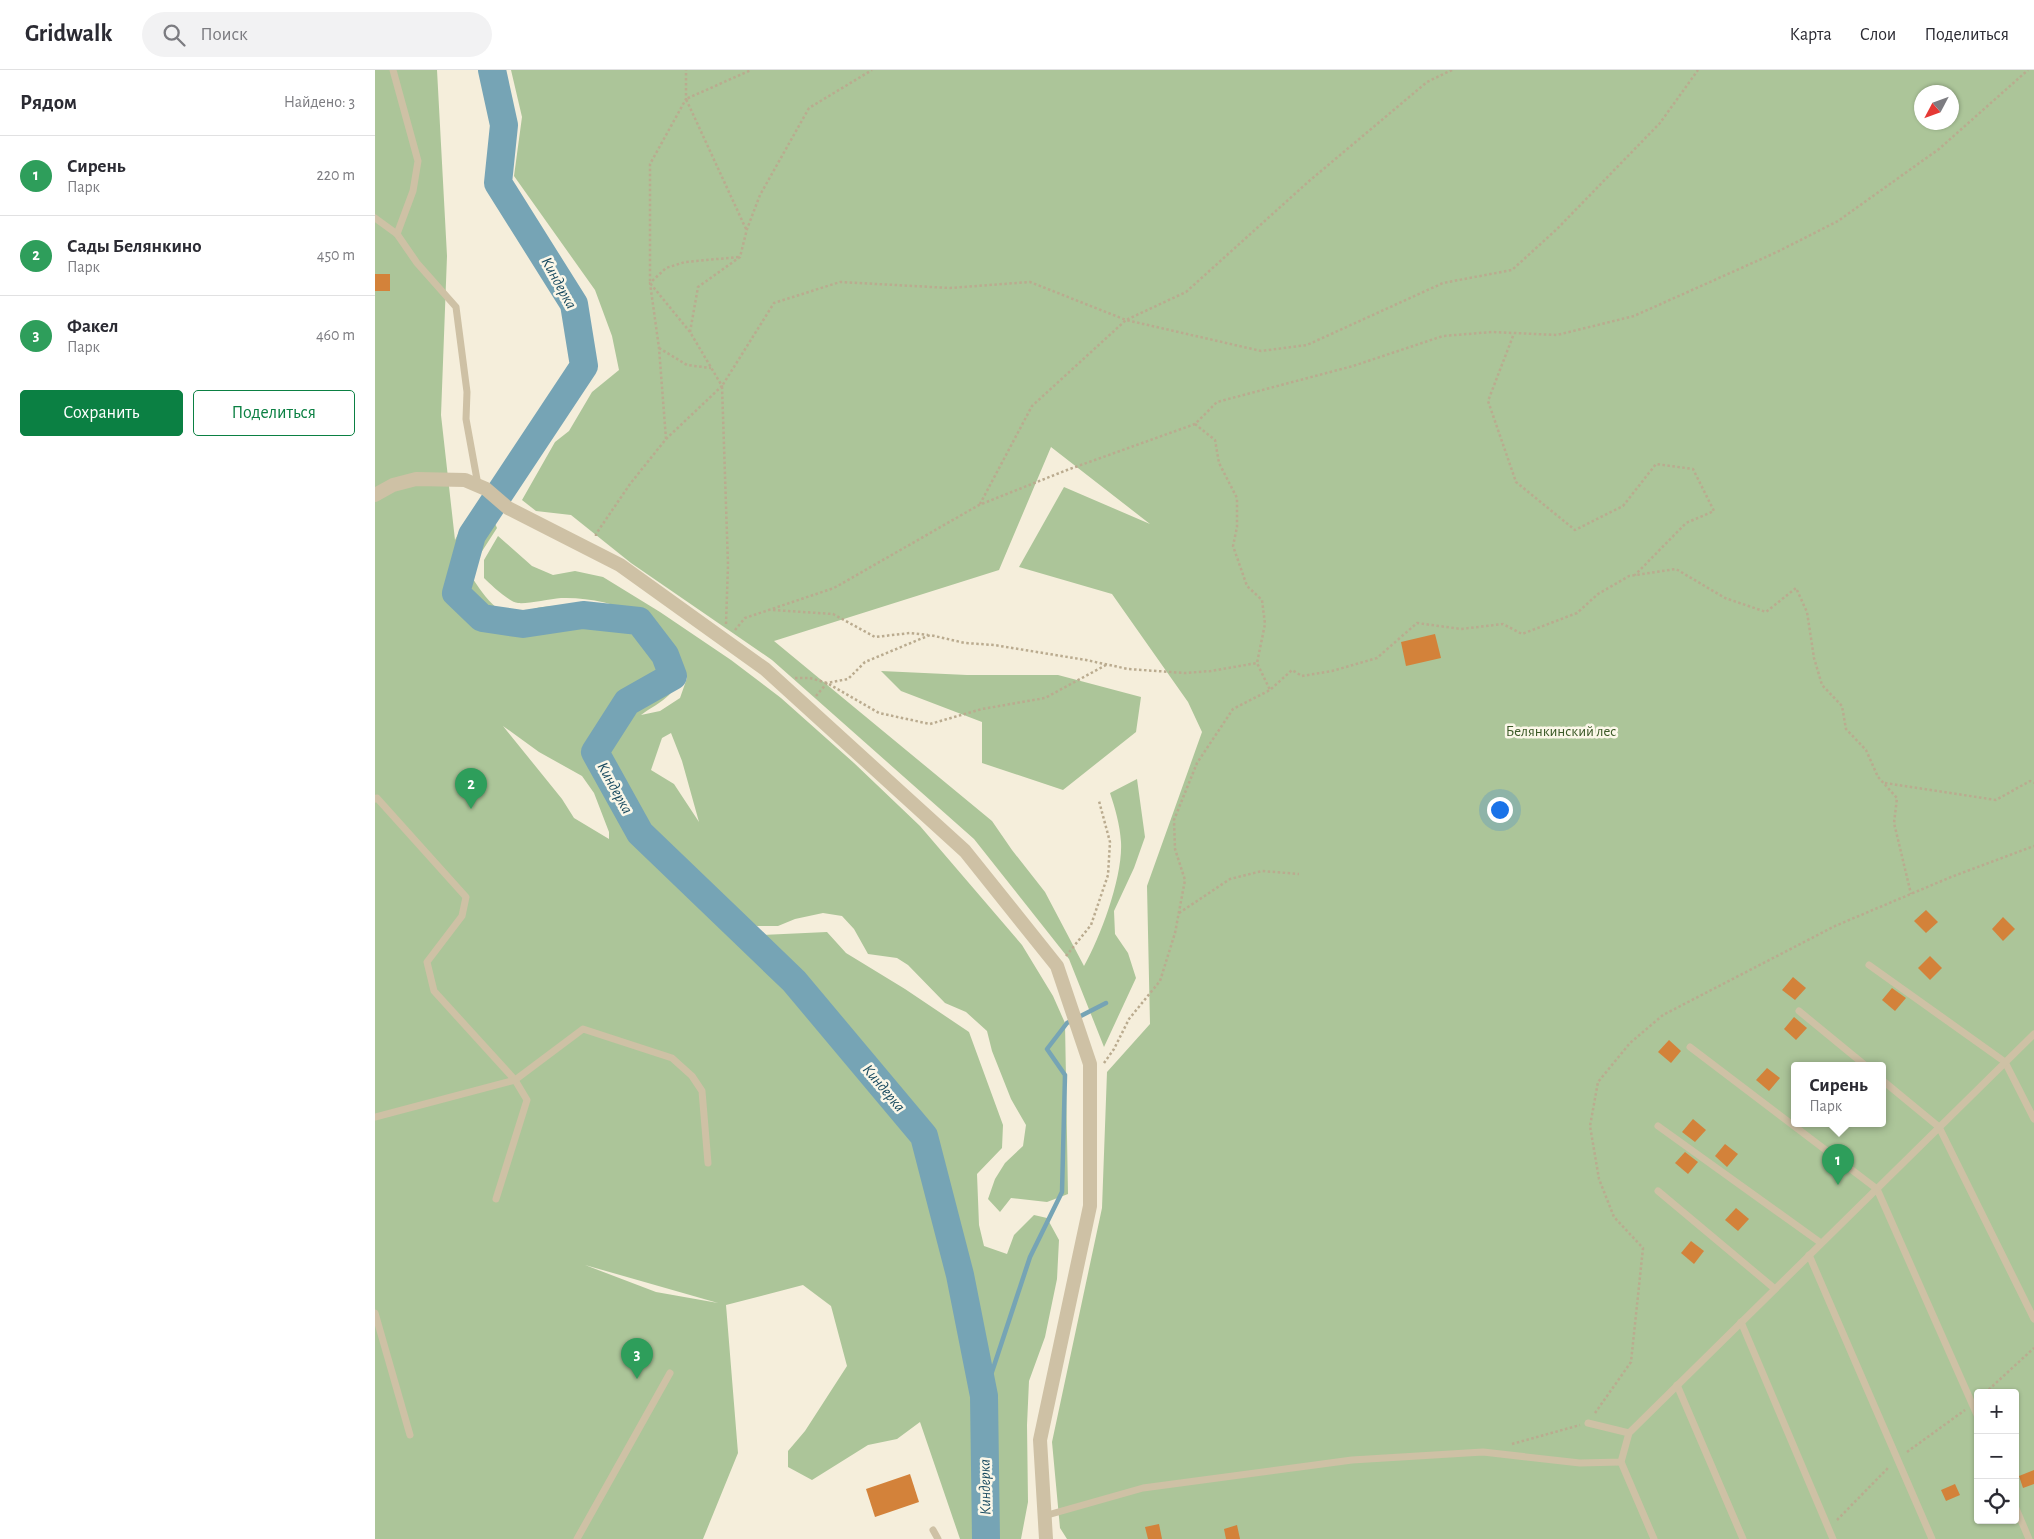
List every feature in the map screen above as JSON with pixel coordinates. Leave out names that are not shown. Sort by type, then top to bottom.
[{"type":"street","points":[[375,495],[393,485],[416,479],[465,480],[482,487],[508,508],[620,565],[726,641],[774,678],[807,707],[965,852],[1057,966],[1090,1064],[1089,1206],[1040,1440],[1046,1539]]},
{"type":"lane","points":[[393,70],[418,161],[413,190],[397,234]]},
{"type":"lane","points":[[375,218],[397,234],[417,263],[456,307],[467,392],[466,419],[482,487]]},
{"type":"lane","points":[[375,799],[377,798],[466,897],[462,916],[427,962],[434,991],[515,1080],[527,1100],[496,1199]]},
{"type":"lane","points":[[1869,965],[2005,1062],[2034,1119]]},
{"type":"lane","points":[[1799,1011],[1860,1062]]},
{"type":"lane","points":[[375,1117],[515,1080],[583,1028],[672,1058],[692,1076],[702,1091],[708,1164]]},
{"type":"lane","points":[[1654,1539],[1621,1462],[1629,1433],[2034,1034]]},
{"type":"lane","points":[[1690,1047],[1791,1124]]},
{"type":"lane","points":[[1886,1083],[1939,1127],[2034,1319]]},
{"type":"lane","points":[[1658,1126],[1821,1243]]},
{"type":"lane","points":[[1795,1127],[1877,1189],[1974,1408]]},
{"type":"lane","points":[[1658,1192],[1775,1289]]},
{"type":"lane","points":[[1809,1255],[1933,1539]]},
{"type":"lane","points":[[375,1313],[409,1435]]},
{"type":"lane","points":[[1741,1322],[1833,1539]]},
{"type":"lane","points":[[577,1539],[670,1373]]},
{"type":"lane","points":[[1677,1386],[1743,1539]]},
{"type":"lane","points":[[1588,1423],[1629,1433]]},
{"type":"lane","points":[[1044,1516],[1143,1488],[1351,1460],[1483,1452],[1580,1463],[1621,1462]]},
{"type":"lane","points":[[2019,1515],[2029,1539]]},
{"type":"lane","points":[[933,1530],[938,1539]]},
{"type":"path","points":[[686,70],[686,99],[747,229]]},
{"type":"path","points":[[666,439],[659,348],[650,283],[650,164],[686,99],[751,70]]},
{"type":"path","points":[[690,332],[698,287],[740,257],[747,229],[760,195],[809,108],[872,70]]},
{"type":"path","points":[[979,505],[1032,406],[1126,320],[1186,292],[1308,182],[1427,82],[1452,70]]},
{"type":"path","points":[[601,554],[596,534],[630,484],[666,439],[722,386],[774,303],[840,282],[949,288],[1030,282],[1126,320],[1261,351],[1307,345],[1443,283],[1512,270],[1557,228],[1660,123],[1698,70]]},
{"type":"path","points":[[726,641],[745,618],[834,588],[979,505],[1085,463],[1195,424],[1217,402],[1353,366],[1443,336],[1491,332],[1557,335],[1633,316],[1777,252],[1838,221],[1939,149],[2029,70]]},
{"type":"path","points":[[650,283],[666,268],[685,262],[740,257]]},
{"type":"path","points":[[650,283],[690,332],[722,386],[728,565],[726,641]]},
{"type":"path","points":[[1513,336],[1488,401],[1516,482],[1575,530],[1623,506],[1656,464],[1693,468],[1715,511],[1686,523],[1635,576]]},
{"type":"path","points":[[659,348],[687,366],[711,368]]},
{"type":"path","points":[[1195,424],[1215,440],[1219,463],[1237,498],[1237,527],[1233,546],[1247,586],[1262,600],[1265,624],[1257,663],[1270,690]]},
{"type":"path","points":[[1090,1082],[1114,1049],[1129,1019],[1160,981],[1175,933],[1185,880],[1175,849],[1174,820],[1197,763],[1233,709],[1270,690],[1292,670],[1302,676],[1332,671],[1377,658],[1417,623],[1461,629],[1503,624],[1522,634],[1577,612],[1598,594],[1629,576],[1676,569],[1725,598],[1766,612],[1796,588],[1807,612],[1822,685],[1842,706],[1845,729],[1866,750],[1878,777],[1897,798],[1893,823],[1911,894]]},
{"type":"path","points":[[769,609],[833,614],[875,637],[910,633],[930,635],[965,643],[994,645],[1128,669],[1185,673],[1211,671],[1257,663]]},
{"type":"path","points":[[807,707],[827,683],[848,679],[865,662],[930,635]]},
{"type":"path","points":[[774,678],[810,678],[827,683],[879,713],[930,724],[982,709],[1045,698],[1107,664]]},
{"type":"path","points":[[1883,782],[1996,800],[2030,780],[2034,783]]},
{"type":"path","points":[[1057,966],[1091,925],[1108,875],[1110,842],[1099,801]]},
{"type":"path","points":[[1512,1444],[1588,1423],[1631,1362],[1643,1248],[1615,1217],[1599,1179],[1590,1126],[1598,1082],[1630,1043],[1663,1015],[1835,926],[2034,846]]},
{"type":"path","points":[[1179,913],[1230,879],[1262,871],[1299,874]]},
{"type":"path","points":[[1989,1389],[2034,1348]]},
{"type":"green space","points":[[375,70],[437,70],[447,256],[441,415],[455,540],[463,524],[480,508],[492,517],[497,528],[477,559],[473,579],[493,604],[506,613],[517,614],[543,607],[566,606],[603,609],[639,616],[612,604],[581,599],[561,598],[522,603],[514,602],[484,578],[484,560],[498,536],[532,566],[553,575],[575,571],[603,577],[660,612],[731,660],[781,698],[854,763],[920,826],[1022,945],[1053,996],[1065,1023],[1068,1194],[1047,1202],[1011,1198],[1000,1212],[988,1199],[995,1179],[1005,1163],[1023,1146],[1026,1125],[1011,1099],[992,1051],[987,1031],[966,1012],[945,1003],[908,965],[897,958],[868,954],[854,929],[842,916],[823,913],[795,919],[778,926],[757,926],[748,922],[761,935],[827,932],[846,953],[905,989],[969,1032],[1003,1125],[1002,1148],[977,1174],[979,1225],[984,1246],[1007,1254],[1014,1235],[1034,1215],[1047,1218],[1059,1240],[1057,1279],[1045,1337],[1029,1381],[1027,1425],[1028,1502],[1021,1539],[960,1539],[920,1422],[897,1439],[868,1445],[812,1480],[788,1467],[788,1451],[805,1431],[847,1366],[831,1306],[803,1285],[726,1305],[738,1453],[703,1539],[375,1539]],"holes":[[[643,618],[663,635],[687,678],[680,698],[660,711],[641,715],[663,701],[675,685],[674,665],[663,645]],[[503,726],[539,752],[582,776],[594,793],[609,832],[609,839],[574,818],[562,799]],[[671,733],[682,761],[699,822],[674,784],[651,770],[662,738]],[[585,1265],[718,1303],[656,1292]]]},
{"type":"green space","name":"Белянкинский лес","points":[[511,70],[2034,70],[2034,1539],[1067,1539],[1060,1528],[1052,1442],[1102,1208],[1107,1072],[1150,1024],[1147,886],[1202,732],[1188,702],[1112,594],[1019,567],[1064,487],[1150,524],[1051,447],[999,570],[774,641],[992,821],[1045,892],[1084,966],[1110,906],[1121,856],[1117,817],[1110,793],[1137,779],[1145,837],[1134,868],[1114,911],[1115,934],[1128,953],[1136,978],[1104,1047],[1069,959],[974,839],[772,660],[631,563],[571,515],[536,511],[522,500],[555,442],[569,431],[592,392],[619,370],[612,336],[595,290],[514,176],[522,117]]},
{"type":"green space","points":[[881,671],[967,675],[1058,675],[1141,697],[1136,732],[1063,790],[982,763],[982,722],[901,691]]},
{"type":"building","points":[[375,274],[390,274],[390,291],[375,291]]},
{"type":"building","points":[[1435,634],[1441,658],[1406,666],[1401,642]]},
{"type":"building","points":[[1926,910],[1938,922],[1926,933],[1914,921]]},
{"type":"building","points":[[2003,917],[2015,929],[2003,941],[1992,929]]},
{"type":"building","points":[[1930,956],[1942,968],[1930,980],[1918,968]]},
{"type":"building","points":[[1793,977],[1806,988],[1795,1000],[1782,990]]},
{"type":"building","points":[[1892,988],[1906,998],[1895,1011],[1882,1000]]},
{"type":"building","points":[[1794,1017],[1807,1028],[1796,1040],[1784,1029]]},
{"type":"building","points":[[1669,1040],[1681,1051],[1671,1063],[1658,1052]]},
{"type":"building","points":[[1767,1068],[1780,1078],[1769,1091],[1756,1080]]},
{"type":"building","points":[[1693,1119],[1706,1130],[1695,1142],[1682,1132]]},
{"type":"building","points":[[1725,1144],[1738,1154],[1727,1167],[1715,1156]]},
{"type":"building","points":[[1685,1152],[1698,1162],[1688,1174],[1675,1163]]},
{"type":"building","points":[[1736,1208],[1749,1219],[1738,1231],[1725,1220]]},
{"type":"building","points":[[1691,1241],[1704,1251],[1694,1264],[1681,1253]]},
{"type":"building","points":[[2034,1470],[2034,1484],[2023,1488],[2019,1476]]},
{"type":"building","points":[[910,1474],[919,1502],[875,1517],[866,1489]]},
{"type":"building","points":[[1955,1484],[1960,1495],[1946,1501],[1941,1490]]},
{"type":"building","points":[[1159,1524],[1162,1539],[1148,1539],[1145,1527]]},
{"type":"building","points":[[1237,1525],[1240,1539],[1226,1539],[1224,1529]]},
{"type":"waterway","name":"Киндерка","points":[[492,70],[504,125],[498,183],[574,304],[584,366],[472,535],[456,593],[482,618],[523,624],[583,615],[639,621],[665,655],[673,676],[627,702],[595,752],[640,833],[794,981],[924,1136],[960,1275],[984,1396],[986,1539]]},
{"type":"waterway","points":[[984,1396],[1030,1257],[1062,1192],[1065,1075],[1047,1049],[1067,1023],[1106,1003]]},
{"type":"place","name":"Сады Белянкино","points":[[471,809]]},
{"type":"place","name":"Сирень","points":[[1838,1185]]},
{"type":"place","name":"Факел","points":[[637,1379]]}]
